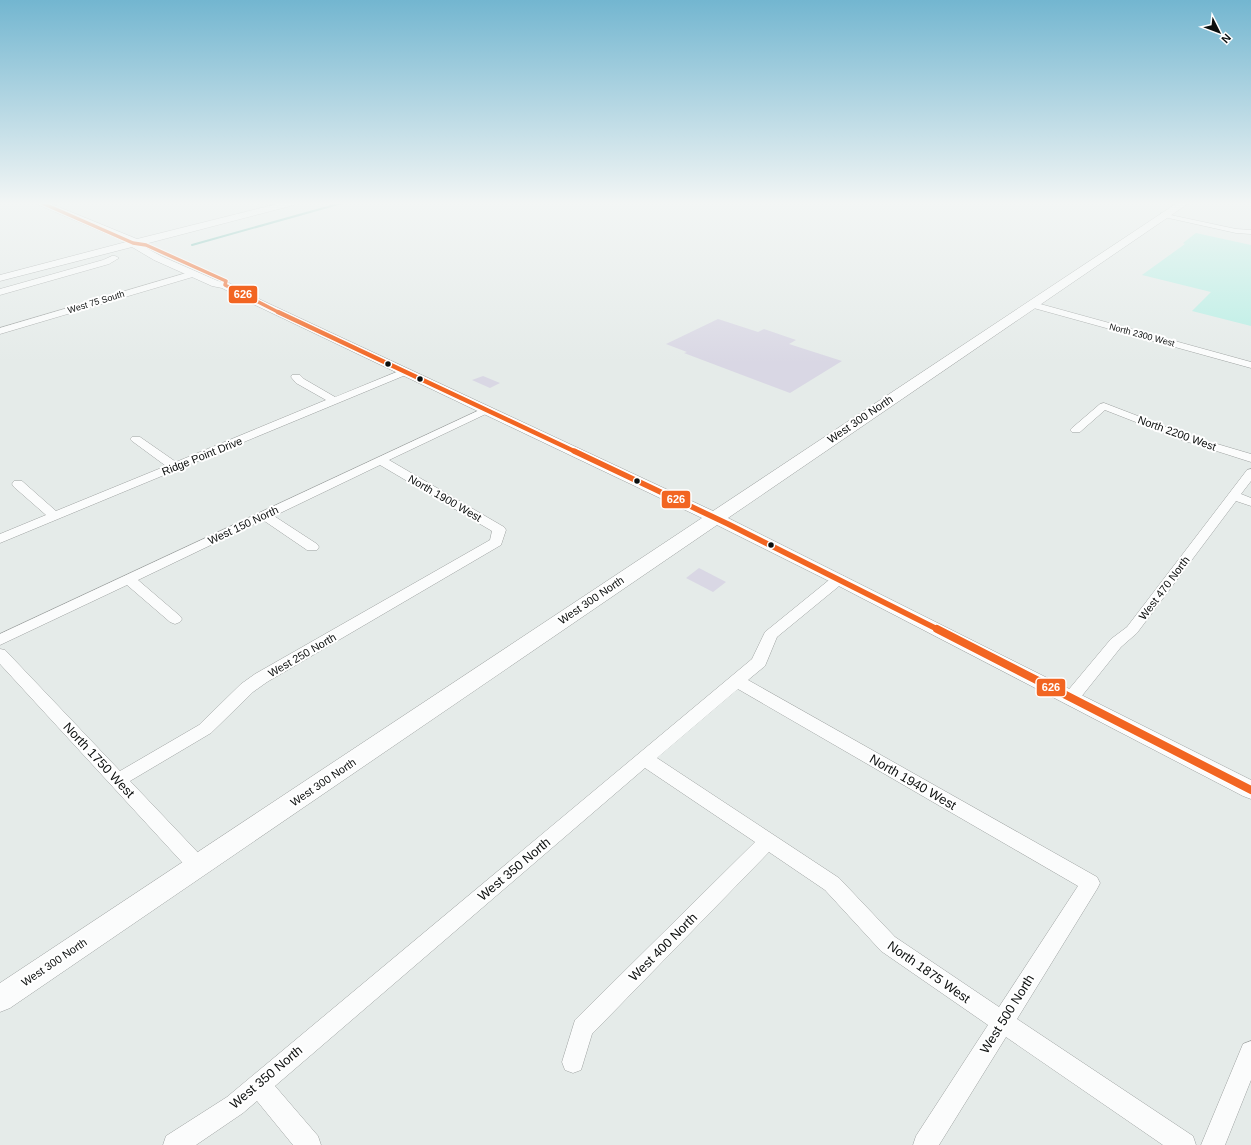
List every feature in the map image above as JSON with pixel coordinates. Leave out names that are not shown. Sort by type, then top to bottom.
[{"type":"main road","points":[[0,278],[80,256]]},
{"type":"main road","points":[[156,256],[216,284],[225,285],[257,302],[839,579],[1251,790]]},
{"type":"main road","points":[[172,256],[226,281],[225,285]]},
{"type":"main road","name":"West 300 North","points":[[0,999],[1104,256]]},
{"type":"street","points":[[0,292],[106,262],[115,258]]},
{"type":"street","name":"West 75 South","points":[[0,331],[193,274]]},
{"type":"street","name":"North 2300 West","points":[[1033,305],[1251,365]]},
{"type":"street","name":"Ridge Point Drive","points":[[0,539],[404,372]]},
{"type":"street","points":[[296,377],[300,381],[335,401]]},
{"type":"street","name":"North 2200 West","points":[[1076,430],[1104,406],[1186,438],[1251,458]]},
{"type":"street","name":"West 150 North","points":[[0,640],[486,410]]},
{"type":"street","points":[[136,439],[175,467]]},
{"type":"street","name":"North 1900 West","points":[[380,460],[499,530],[496,542]]},
{"type":"street","name":"West 470 North","points":[[1071,698],[1116,643],[1132,630],[1251,474]]},
{"type":"street","points":[[18,484],[54,516]]},
{"type":"street","points":[[1234,496],[1251,502]]},
{"type":"street","points":[[264,515],[312,547]]},
{"type":"street","name":"West 250 North","points":[[118,780],[205,729],[247,688],[261,678],[496,542]]},
{"type":"street","points":[[128,579],[174,619]]},
{"type":"street","name":"West 350 North","points":[[175,1145],[235,1105],[737,681],[759,662],[770,635],[839,579]]},
{"type":"street","name":"North 1750 West","points":[[0,654],[198,866]]},
{"type":"street","name":"North 1940 West","points":[[737,681],[1090,883]]},
{"type":"street","name":"North 1875 West","points":[[645,759],[832,884],[888,944],[1184,1145]]},
{"type":"street","name":"West 400 North","points":[[573,1062],[583,1028],[768,841]]},
{"type":"street","name":"West 500 North","points":[[925,1145],[1090,883]]},
{"type":"street","points":[[1213,1145],[1251,1052]]},
{"type":"street","points":[[259,1085],[309,1145]]},
{"type":"green space","points":[[1168,256],[1251,256],[1251,326],[1192,311],[1211,292],[1142,275]]},
{"type":"building","points":[[718,319],[758,332],[764,329],[796,340],[789,344],[842,361],[790,393],[684,353],[687,352],[666,344]]},
{"type":"building","points":[[483,376],[500,383],[490,388],[472,380]]},
{"type":"building","points":[[699,568],[726,582],[713,592],[686,578]]},
{"type":"transit line","name":"626","points":[[171,256],[226,281],[225,285],[257,302],[728,524],[839,579],[1251,790]]}]
